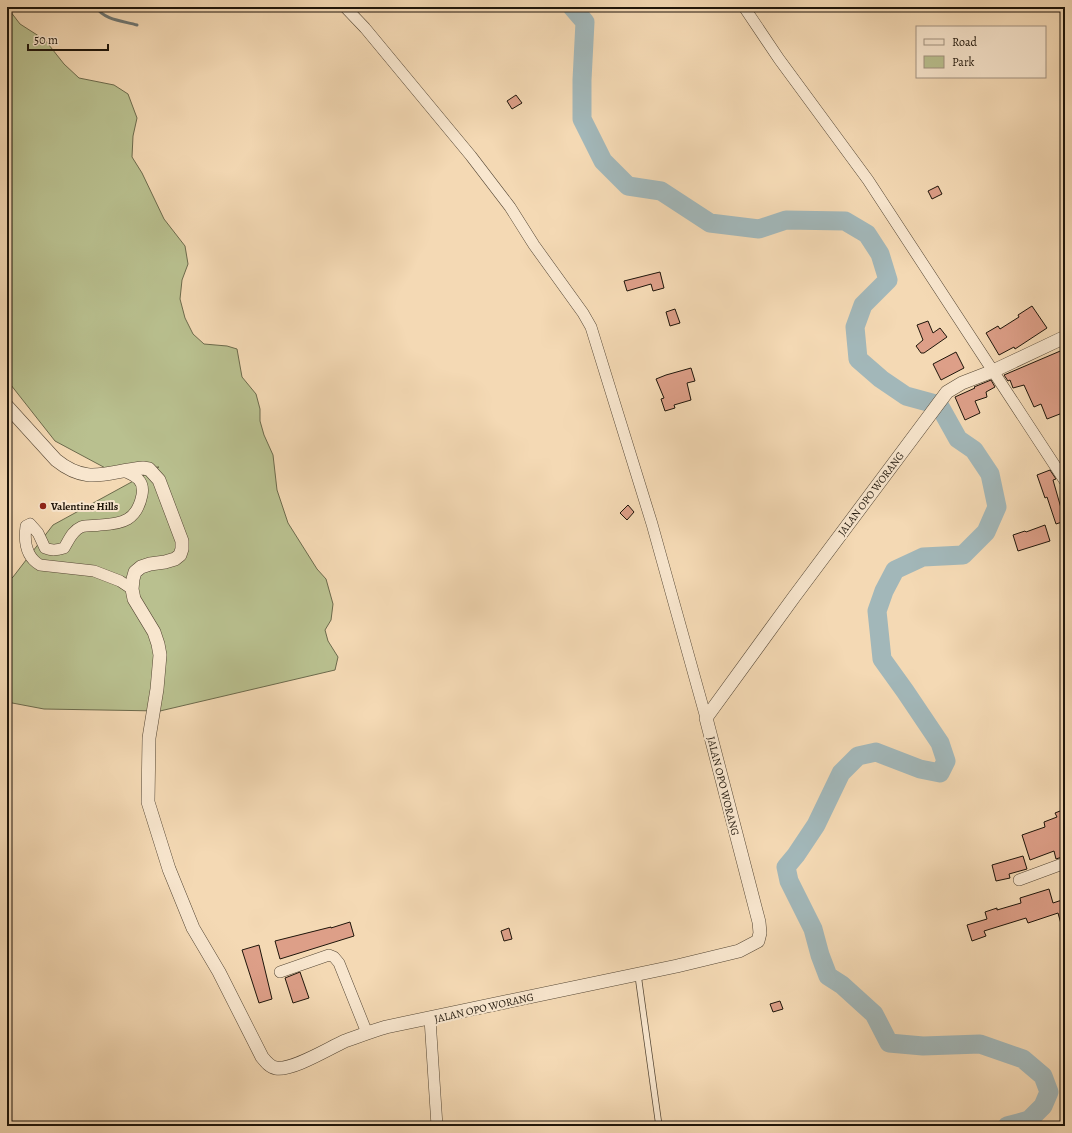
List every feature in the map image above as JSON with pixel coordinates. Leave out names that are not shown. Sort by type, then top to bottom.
[{"type":"street","points":[[344,7],[365,28],[392,60],[506,201],[534,245],[583,312],[591,327],[650,516],[706,718]]},
{"type":"street","points":[[744,7],[779,59],[868,180],[1065,481]]},
{"type":"street","name":"JALAN OPO WORANG","points":[[437,1126],[430,1018],[739,951],[758,941],[760,933],[758,922],[706,718],[794,597],[948,392],[962,383],[993,371],[1065,337]]},
{"type":"street","points":[[7,406],[56,460],[75,473],[92,476],[143,468],[148,469],[159,480],[182,541],[182,548],[180,555],[175,559],[141,567],[135,572],[132,589],[134,599],[154,632],[160,655],[159,677],[149,738],[148,802],[170,869],[194,928],[219,972],[262,1057],[272,1067],[288,1068],[344,1042],[368,1033],[430,1018]]},
{"type":"street","points":[[124,470],[136,477],[142,485],[142,496],[132,517],[124,522],[81,527],[72,532],[64,548],[54,550],[45,548],[38,533],[30,524],[26,526],[24,536],[28,552],[35,562],[40,565],[94,571],[120,581],[132,589]]},
{"type":"street","points":[[1019,880],[1065,863]]},
{"type":"street","points":[[280,972],[329,955],[334,958],[339,963],[368,1033]]},
{"type":"lane","points":[[638,974],[659,1126]]},
{"type":"green space","points":[[7,7],[20,24],[45,40],[64,64],[79,78],[114,85],[128,94],[137,118],[133,136],[132,157],[142,173],[164,219],[185,246],[188,264],[182,280],[180,299],[185,318],[193,334],[204,344],[227,346],[237,349],[242,377],[256,394],[260,409],[260,421],[264,435],[273,455],[277,490],[288,523],[317,569],[326,579],[333,604],[331,620],[325,630],[328,641],[338,657],[335,670],[160,711],[44,709],[7,702],[7,583],[53,525],[159,467],[111,471],[55,441],[7,380]]},
{"type":"building","points":[[516,95],[522,103],[512,109],[507,101]]},
{"type":"building","points":[[938,186],[942,194],[932,199],[928,191]]},
{"type":"building","points":[[660,272],[664,288],[653,291],[651,284],[627,291],[624,281]]},
{"type":"building","points":[[1032,306],[1047,328],[1015,349],[1014,347],[999,355],[986,333],[998,326],[1000,329],[1019,317],[1018,315]]},
{"type":"building","points":[[675,309],[680,323],[670,326],[666,312]]},
{"type":"building","points":[[928,321],[933,333],[940,328],[947,337],[924,353],[921,353],[916,346],[923,340],[917,325]]},
{"type":"building","points":[[1065,349],[1065,412],[1047,419],[1041,404],[1034,407],[1024,385],[1013,388],[1010,380],[1008,381],[1004,375]]},
{"type":"building","points":[[956,352],[964,368],[941,380],[933,364]]},
{"type":"building","points":[[691,368],[695,381],[687,383],[691,400],[674,405],[675,408],[665,411],[661,399],[664,398],[656,379]]},
{"type":"building","points":[[991,380],[995,387],[986,392],[987,397],[975,401],[980,413],[965,420],[955,397]]},
{"type":"building","points":[[1050,470],[1056,479],[1053,480],[1061,508],[1065,506],[1065,521],[1056,524],[1047,497],[1045,498],[1037,475]]},
{"type":"building","points":[[628,505],[634,512],[627,520],[620,513]]},
{"type":"building","points":[[1045,525],[1050,541],[1018,551],[1013,535]]},
{"type":"building","points":[[1065,809],[1065,856],[1056,859],[1054,851],[1030,860],[1022,835],[1045,827],[1044,822],[1057,817],[1055,813]]},
{"type":"building","points":[[1023,856],[1027,869],[1009,874],[1010,878],[996,881],[992,865]]},
{"type":"building","points":[[1049,889],[1053,903],[1065,899],[1065,930],[1063,931],[1058,913],[1028,923],[1026,918],[984,931],[986,936],[972,941],[967,925],[987,919],[985,912],[1021,903],[1020,898]]},
{"type":"building","points":[[350,922],[354,936],[280,959],[275,941]]},
{"type":"building","points":[[509,928],[512,939],[504,941],[501,931]]},
{"type":"building","points":[[259,945],[272,999],[259,1003],[242,950]]},
{"type":"building","points":[[300,972],[309,998],[293,1003],[285,978]]},
{"type":"building","points":[[780,1001],[783,1009],[773,1012],[770,1004]]},
{"type":"waterway","points":[[96,7],[104,15],[137,25]]},
{"type":"waterway","points":[[572,7],[585,22],[582,80],[582,119],[603,161],[628,186],[661,191],[710,223],[759,229],[786,220],[845,221],[867,234],[880,254],[888,280],[863,305],[855,327],[858,359],[881,379],[906,396],[939,405],[958,439],[974,450],[990,474],[997,507],[986,532],[963,555],[923,557],[895,570],[884,591],[877,611],[882,659],[940,743],[946,761],[940,773],[920,769],[876,752],[858,756],[841,773],[816,825],[786,867],[789,881],[813,929],[820,955],[828,976],[842,985],[874,1014],[889,1043],[923,1046],[980,1044],[1023,1059],[1043,1076],[1049,1092],[1043,1106],[1029,1120],[1007,1126]]},
{"type":"place","name":"Valentine Hills","points":[[43,506]]}]
